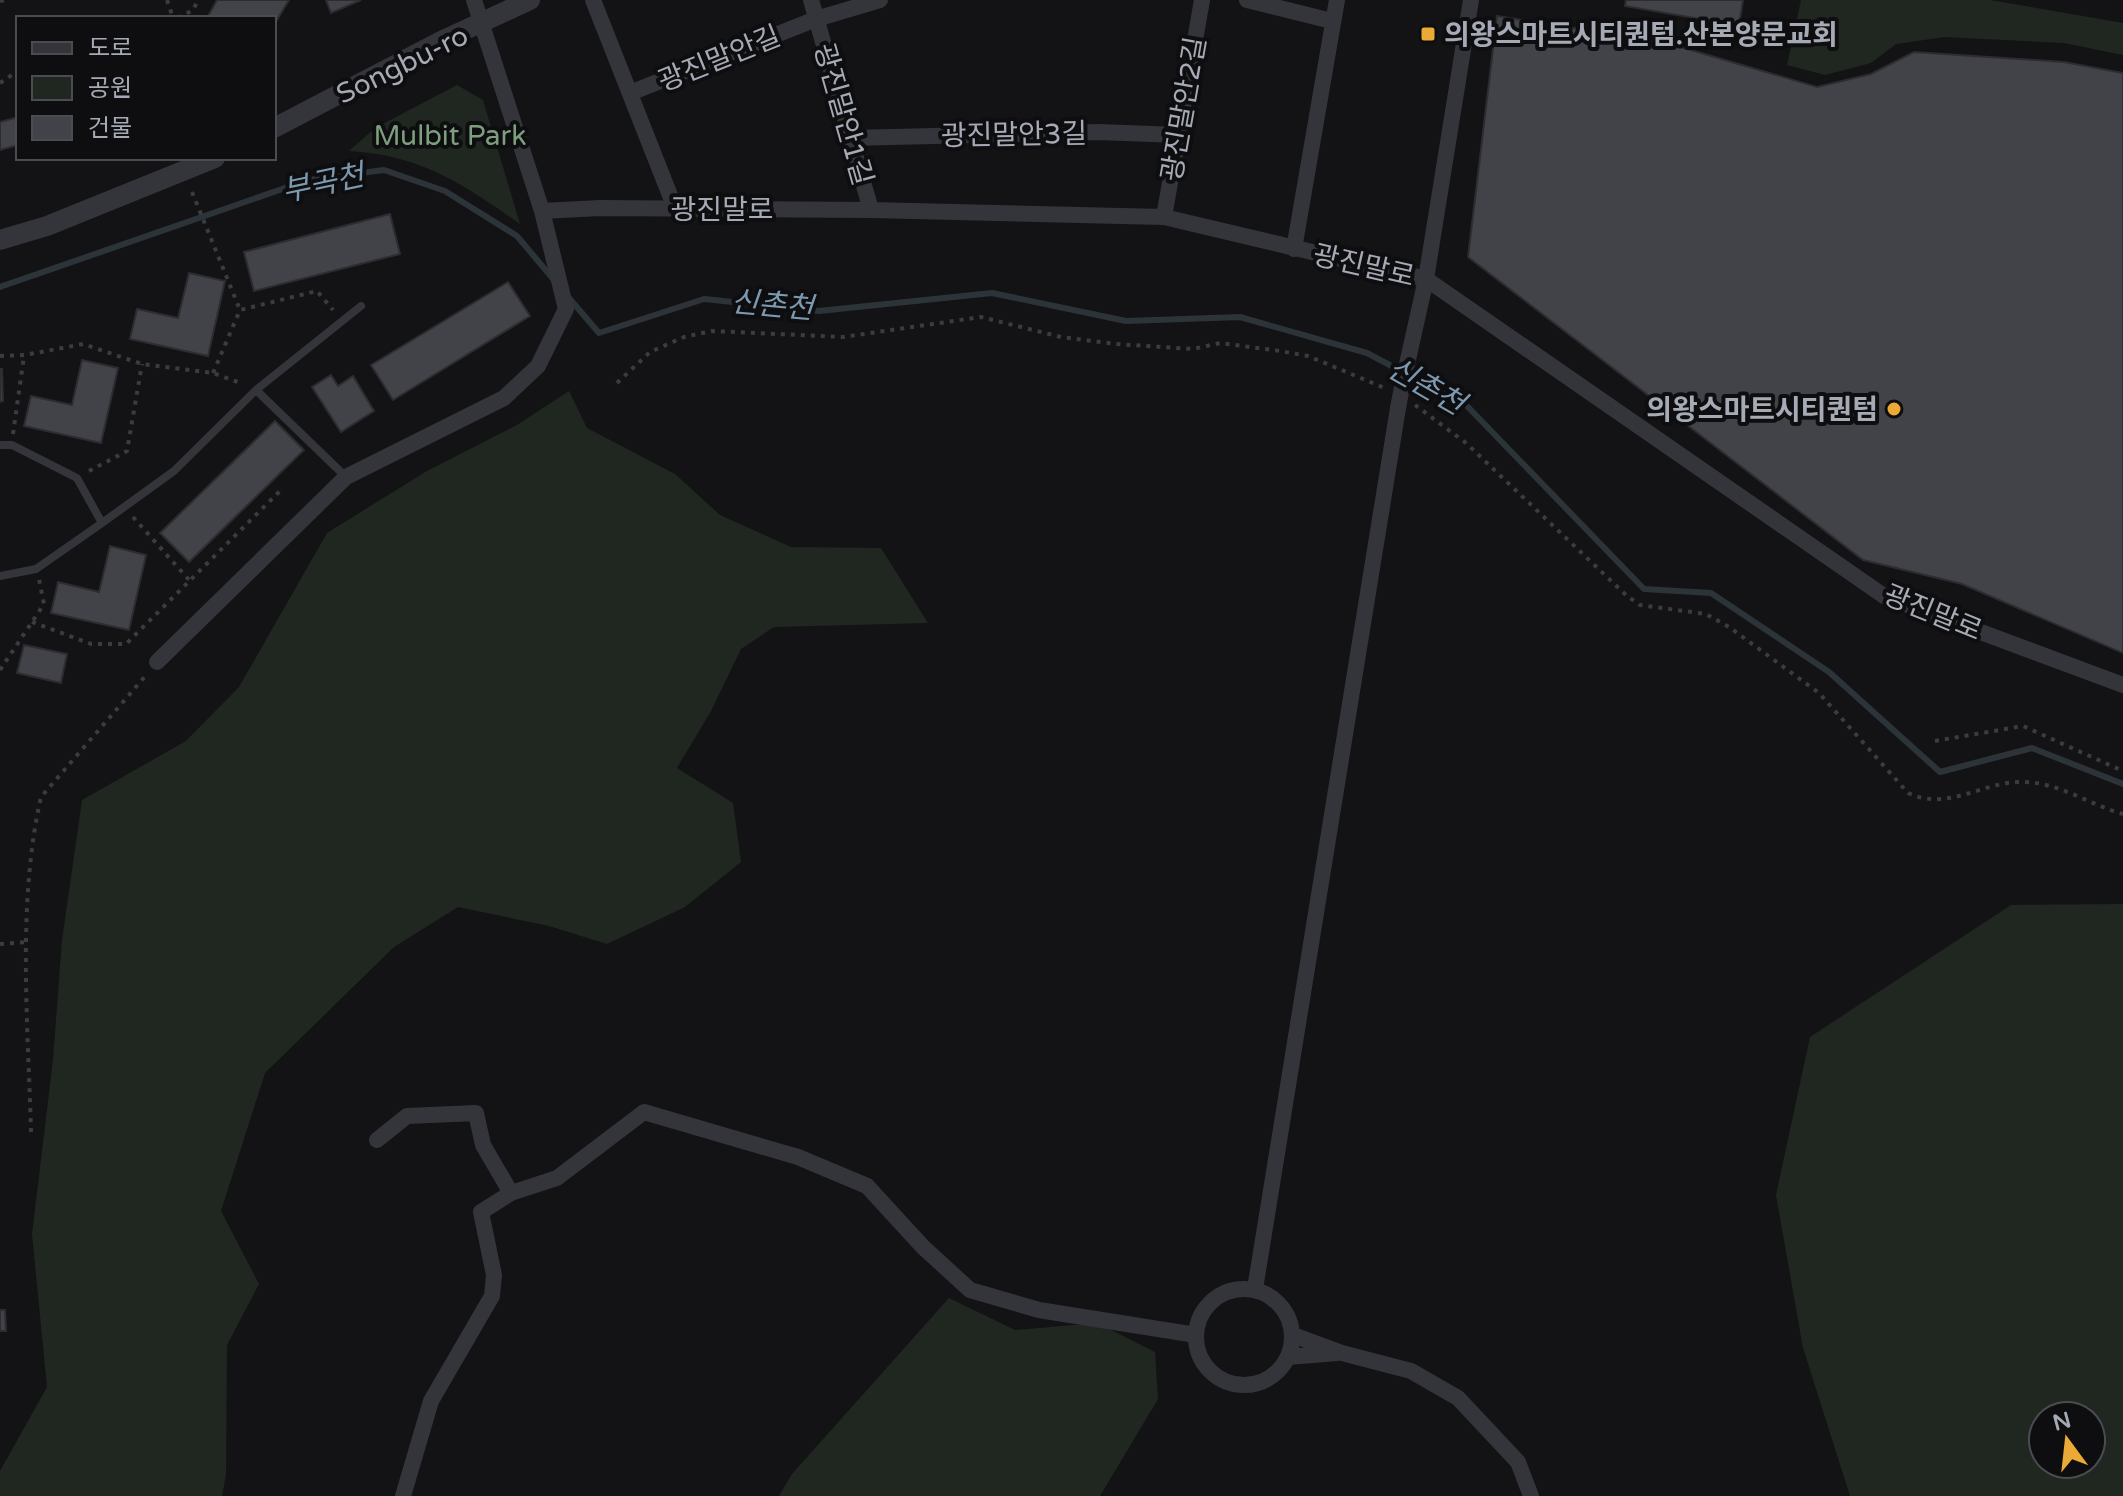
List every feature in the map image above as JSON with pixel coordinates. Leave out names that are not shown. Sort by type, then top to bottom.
[{"type":"street","points":[[157,662],[346,477],[504,398],[538,366],[566,309],[542,211],[474,0]]},
{"type":"street","name":"Songbu-ro","points":[[276,127],[441,41],[484,24],[530,0]]},
{"type":"street","points":[[593,0],[630,93]]},
{"type":"street","name":"광진말안1길","points":[[811,0],[871,210]]},
{"type":"street","name":"광진말안길","points":[[675,208],[630,93],[816,19],[880,0]]},
{"type":"street","name":"광진말안2길","points":[[1164,217],[1202,0]]},
{"type":"street","points":[[1247,0],[1332,21]]},
{"type":"street","points":[[1294,249],[1337,0]]},
{"type":"street","points":[[1255,1289],[1400,401],[1426,279],[1471,0]]},
{"type":"street","name":"광진말안3길","points":[[850,138],[1099,132],[1178,135]]},
{"type":"street","points":[[0,240],[47,226],[210,160]]},
{"type":"street","name":"광진말로","points":[[542,211],[675,208],[1164,217],[1426,279],[1884,596],[2123,685]]},
{"type":"street","points":[[403,1496],[431,1401],[492,1296],[494,1275],[481,1212],[511,1193],[557,1178],[644,1112],[798,1157],[867,1186],[923,1247],[970,1290],[1039,1310],[1196,1335]]},
{"type":"street","points":[[377,1140],[407,1116],[476,1113],[483,1145],[511,1193]]},
{"type":"street","points":[[1255,1289],[1282,1306],[1293,1335],[1288,1357],[1271,1377],[1240,1385],[1211,1372],[1201,1359],[1196,1335],[1202,1313],[1212,1301],[1225,1292],[1255,1289]]},
{"type":"street","points":[[1293,1335],[1342,1353],[1411,1371],[1458,1398],[1518,1462],[1531,1496]]},
{"type":"street","points":[[1288,1357],[1342,1353]]},
{"type":"lane","points":[[0,576],[36,569],[174,471],[256,390],[361,306]]},
{"type":"lane","points":[[256,390],[346,477]]},
{"type":"lane","points":[[0,445],[12,445],[77,478],[102,523]]},
{"type":"path","points":[[180,16],[193,10],[198,0]]},
{"type":"path","points":[[192,192],[240,310],[213,373]]},
{"type":"path","points":[[240,310],[317,291],[342,321]]},
{"type":"path","points":[[617,383],[650,352],[684,337],[712,331],[843,337],[981,317],[1061,337],[1116,344],[1193,349],[1220,343],[1308,356],[1370,379],[1466,443],[1640,605],[1706,614],[1819,693],[1908,793],[1927,802],[2022,782],[2062,789],[2100,809],[2123,814]]},
{"type":"path","points":[[0,356],[25,355],[83,344],[142,364],[213,373],[256,390]]},
{"type":"path","points":[[12,445],[25,355]]},
{"type":"path","points":[[77,478],[127,451],[142,364]]},
{"type":"path","points":[[32,622],[91,644],[126,644],[283,488]]},
{"type":"path","points":[[124,507],[190,581]]},
{"type":"path","points":[[0,670],[44,604],[36,569]]},
{"type":"path","points":[[31,1132],[27,942],[35,822],[41,797],[157,662]]},
{"type":"path","points":[[1935,741],[2023,726],[2123,771]]},
{"type":"path","points":[[0,944],[27,942]]},
{"type":"green space","points":[[1801,0],[1990,0],[2123,23],[2123,55],[2064,43],[1945,37],[1896,44],[1871,63],[1825,75],[1787,65]]},
{"type":"green space","name":"Mulbit Park","points":[[457,85],[483,100],[520,224],[460,184],[420,165],[398,158],[349,151],[375,128]]},
{"type":"green space","points":[[569,391],[587,428],[675,474],[720,515],[791,547],[881,548],[928,623],[774,627],[741,649],[711,711],[677,768],[733,803],[741,862],[685,907],[607,944],[549,926],[458,907],[394,947],[265,1073],[221,1211],[259,1284],[227,1345],[226,1475],[222,1496],[0,1496],[0,1471],[47,1387],[32,1234],[53,1060],[62,940],[82,800],[186,741],[239,687],[327,533],[427,471],[517,425]]},
{"type":"green space","points":[[2123,904],[2123,1496],[1850,1496],[1803,1348],[1776,1195],[1810,1037],[2011,905]]},
{"type":"green space","points":[[949,1298],[1015,1330],[1097,1323],[1155,1352],[1158,1399],[1100,1496],[779,1496],[792,1474]]},
{"type":"building","points":[[217,0],[289,0],[276,22],[276,16],[208,16]]},
{"type":"building","points":[[326,0],[361,0],[331,13]]},
{"type":"building","points":[[1626,0],[1743,0],[1739,25],[1759,28],[1758,40],[1716,34],[1718,22],[1625,6]]},
{"type":"building","name":"의왕스마트시티퀀텀","points":[[1497,16],[1667,43],[1817,87],[1871,74],[1914,52],[2064,62],[2123,73],[2123,653],[1962,584],[1863,560],[1468,257]]},
{"type":"building","points":[[16,118],[16,146],[0,150],[0,122]]},
{"type":"building","points":[[390,214],[400,254],[254,291],[244,252]]},
{"type":"building","points":[[189,273],[225,281],[208,356],[130,339],[137,309],[178,318]]},
{"type":"building","points":[[508,282],[530,316],[393,400],[371,365]]},
{"type":"building","points":[[82,360],[118,368],[101,443],[24,426],[31,396],[72,405]]},
{"type":"building","points":[[0,369],[3,401],[0,402]]},
{"type":"building","points":[[331,375],[338,386],[353,376],[374,411],[341,432],[312,387]]},
{"type":"building","points":[[275,421],[304,450],[189,562],[160,533]]},
{"type":"building","points":[[110,546],[146,555],[129,630],[51,613],[58,582],[99,592]]},
{"type":"building","points":[[24,645],[67,654],[61,683],[17,673]]},
{"type":"building","points":[[0,1310],[5,1310],[6,1331],[0,1331]]},
{"type":"waterway","name":"부곡천","points":[[0,287],[308,180],[384,170],[445,191],[517,236],[554,280]]},
{"type":"waterway","name":"신촌천","points":[[569,298],[599,333],[704,299],[819,311],[992,293],[1126,321],[1240,317],[1367,353],[1467,406],[1644,589],[1711,593],[1829,672],[1940,772],[2032,748],[2123,784]]},
{"type":"place","name":"의왕스마트시티퀀텀.산본양문교회","points":[[1428,34]]},
{"type":"place","name":"의왕스마트시티퀀텀","points":[[1894,409]]}]
